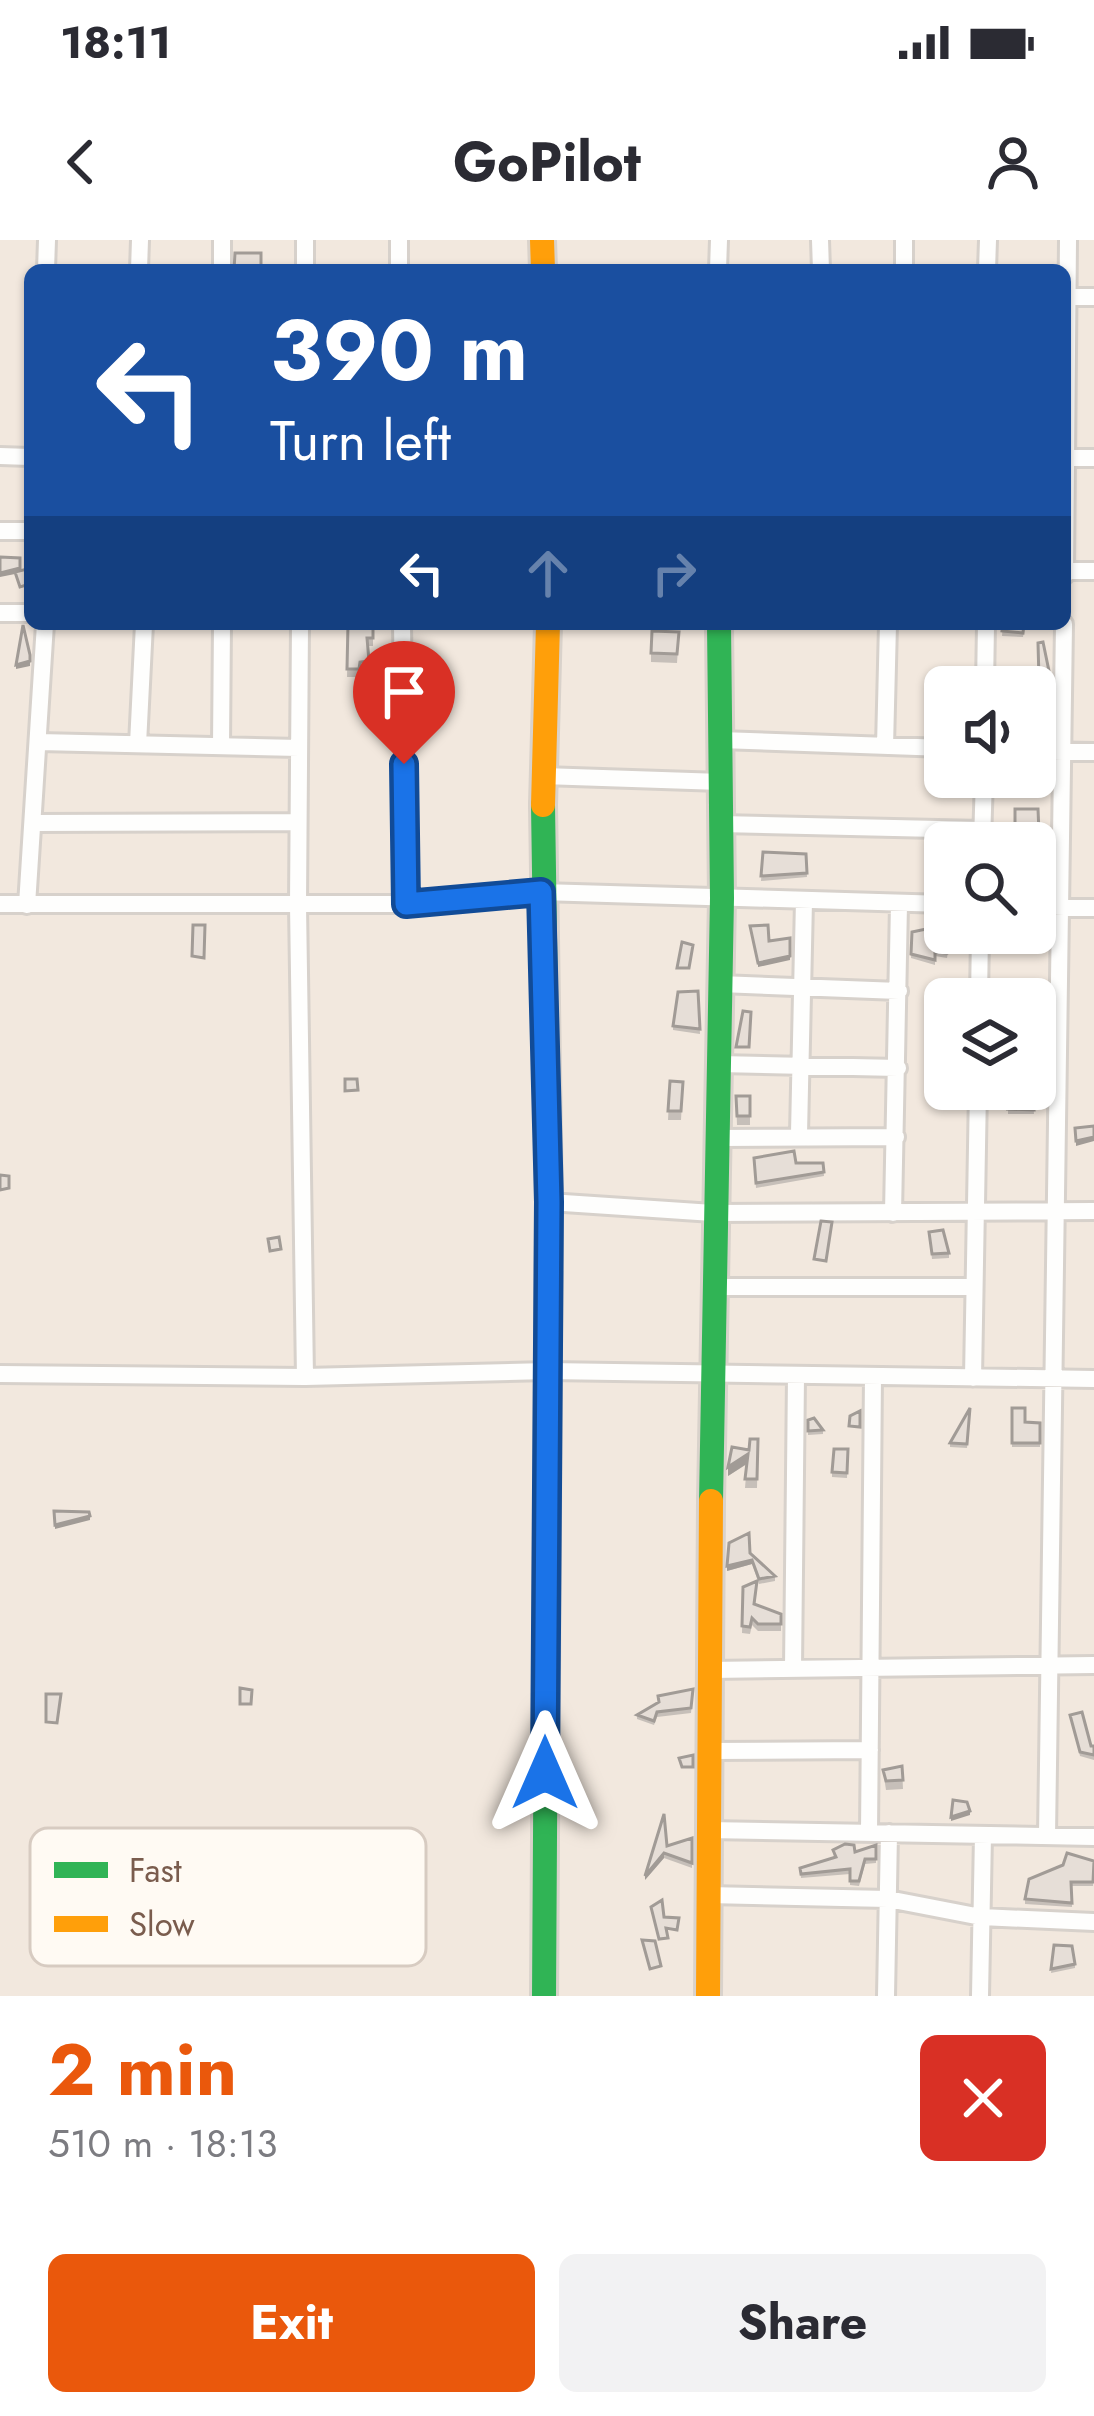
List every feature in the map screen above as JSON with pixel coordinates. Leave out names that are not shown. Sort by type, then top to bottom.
[{"type":"main road","points":[[544,1996],[549,1202],[541,892],[548,630]]},
{"type":"main road","points":[[708,1996],[712,1287],[722,898],[719,630]]},
{"type":"street","points":[[27,905],[45,630]]},
{"type":"street","points":[[138,745],[144,630]]},
{"type":"street","points":[[221,746],[222,630]]},
{"type":"street","points":[[300,630],[304,1377]]},
{"type":"street","points":[[403,630],[406,904]]},
{"type":"street","points":[[885,746],[888,630]]},
{"type":"street","points":[[985,666],[986,630]]},
{"type":"street","points":[[1047,1836],[1064,630]]},
{"type":"street","points":[[720,740],[924,747]]},
{"type":"street","points":[[39,742],[298,748]]},
{"type":"street","points":[[1056,752],[1094,752]]},
{"type":"street","points":[[543,776],[721,782]]},
{"type":"street","points":[[34,823],[298,822]]},
{"type":"street","points":[[721,824],[924,834]]},
{"type":"street","points":[[0,904],[406,904],[541,892],[924,904]]},
{"type":"street","points":[[799,1134],[804,900]]},
{"type":"street","points":[[893,1213],[899,904]]},
{"type":"street","points":[[1056,907],[1094,908]]},
{"type":"street","points":[[720,984],[899,991]]},
{"type":"street","points":[[719,1064],[898,1068]]},
{"type":"street","points":[[973,1378],[978,1110]]},
{"type":"street","points":[[717,1138],[896,1137]]},
{"type":"street","points":[[549,1202],[713,1213],[1094,1211]]},
{"type":"street","points":[[712,1287],[974,1287]]},
{"type":"street","points":[[0,1374],[304,1377],[548,1371],[1094,1378]]},
{"type":"street","points":[[793,1669],[796,1376]]},
{"type":"street","points":[[869,1833],[873,1376]]},
{"type":"street","points":[[710,1670],[1094,1665]]},
{"type":"street","points":[[709,1751],[870,1750]]},
{"type":"street","points":[[708,1830],[1094,1837]]},
{"type":"street","points":[[886,1996],[890,1834]]},
{"type":"street","points":[[980,1996],[983,1835]]},
{"type":"street","points":[[709,1894],[888,1899],[981,1918],[1094,1922]]},
{"type":"shaded area","points":[[0,240],[1094,240],[1094,1996],[0,1996]]},
{"type":"building","points":[[235,253],[261,253],[261,264],[234,264]]},
{"type":"building","points":[[0,557],[20,558],[20,568],[0,573]]},
{"type":"building","points":[[24,570],[24,586],[20,587],[15,572]]},
{"type":"building","points":[[23,625],[30,661],[16,665]]},
{"type":"building","points":[[348,630],[373,630],[373,638],[367,638],[369,661],[360,662],[359,669],[347,669]]},
{"type":"building","points":[[652,631],[679,632],[677,654],[651,653]]},
{"type":"building","points":[[1043,642],[1048,666],[1039,666],[1038,643]]},
{"type":"building","points":[[1015,809],[1038,809],[1039,822],[1015,822]]},
{"type":"building","points":[[763,852],[806,854],[807,873],[761,876]]},
{"type":"building","points":[[193,925],[205,925],[204,958],[192,956]]},
{"type":"building","points":[[768,925],[769,941],[790,938],[790,956],[758,963],[750,926]]},
{"type":"building","points":[[924,929],[924,954],[935,954],[935,960],[911,954],[912,932]]},
{"type":"building","points":[[682,942],[693,945],[689,968],[677,968]]},
{"type":"building","points":[[698,991],[700,1029],[673,1026],[678,992]]},
{"type":"building","points":[[743,1011],[751,1012],[749,1047],[736,1047]]},
{"type":"building","points":[[345,1079],[357,1079],[358,1090],[345,1091]]},
{"type":"building","points":[[670,1081],[683,1082],[681,1111],[668,1111]]},
{"type":"building","points":[[736,1096],[750,1096],[750,1116],[737,1116]]},
{"type":"building","points":[[1094,1126],[1094,1137],[1076,1141],[1075,1128]]},
{"type":"building","points":[[794,1151],[796,1163],[823,1163],[824,1172],[756,1183],[754,1158]]},
{"type":"building","points":[[0,1175],[9,1176],[9,1188],[0,1190]]},
{"type":"building","points":[[821,1221],[832,1222],[826,1261],[814,1259]]},
{"type":"building","points":[[943,1230],[949,1253],[932,1254],[929,1232]]},
{"type":"building","points":[[279,1237],[281,1249],[270,1251],[268,1239]]},
{"type":"building","points":[[970,1408],[967,1444],[950,1443]]},
{"type":"building","points":[[1012,1408],[1025,1408],[1025,1422],[1040,1423],[1040,1443],[1012,1443]]},
{"type":"building","points":[[860,1411],[860,1427],[849,1426],[850,1416]]},
{"type":"building","points":[[814,1418],[823,1430],[808,1431],[808,1420]]},
{"type":"building","points":[[750,1439],[758,1439],[757,1479],[745,1479],[748,1454],[728,1467],[732,1447],[749,1450]]},
{"type":"building","points":[[834,1449],[848,1449],[847,1473],[832,1472]]},
{"type":"building","points":[[54,1511],[89,1512],[90,1516],[55,1525]]},
{"type":"building","points":[[749,1533],[750,1553],[775,1576],[759,1579],[752,1560],[727,1566],[729,1543]]},
{"type":"building","points":[[757,1581],[754,1604],[781,1614],[781,1624],[758,1624],[752,1618],[750,1627],[742,1626],[743,1587]]},
{"type":"building","points":[[240,1688],[252,1690],[251,1704],[240,1704]]},
{"type":"building","points":[[693,1689],[691,1708],[657,1712],[654,1721],[637,1715],[659,1702],[658,1696]]},
{"type":"building","points":[[46,1694],[61,1694],[57,1723],[46,1722]]},
{"type":"building","points":[[1082,1712],[1094,1755],[1080,1752],[1070,1715]]},
{"type":"building","points":[[693,1755],[693,1767],[682,1767],[679,1758]]},
{"type":"building","points":[[902,1766],[903,1780],[886,1781],[883,1770]]},
{"type":"building","points":[[953,1800],[967,1802],[970,1811],[951,1817]]},
{"type":"building","points":[[664,1814],[667,1846],[692,1838],[692,1863],[664,1853],[645,1876]]},
{"type":"building","points":[[854,1845],[855,1852],[876,1845],[876,1859],[865,1859],[859,1881],[850,1881],[850,1869],[801,1874],[800,1868],[836,1857],[833,1850]]},
{"type":"building","points":[[1067,1853],[1094,1861],[1093,1882],[1071,1882],[1072,1903],[1025,1899],[1029,1879],[1063,1865]]},
{"type":"building","points":[[662,1900],[664,1917],[679,1918],[677,1930],[666,1928],[668,1938],[659,1939],[651,1907]]},
{"type":"building","points":[[642,1940],[655,1941],[661,1966],[650,1969]]},
{"type":"building","points":[[1054,1945],[1072,1946],[1075,1964],[1051,1969]]},
{"type":"traffic: fast","points":[[711,1501],[722,898],[719,630]]},
{"type":"traffic: fast","points":[[543,805],[549,1202],[544,1996]]},
{"type":"traffic: slow","points":[[542,240],[543,264]]},
{"type":"traffic: slow","points":[[543,805],[548,630]]},
{"type":"traffic: slow","points":[[708,1996],[711,1501]]},
{"type":"route","points":[[404,764],[406,904],[541,892],[549,1202],[545,1773]]}]
